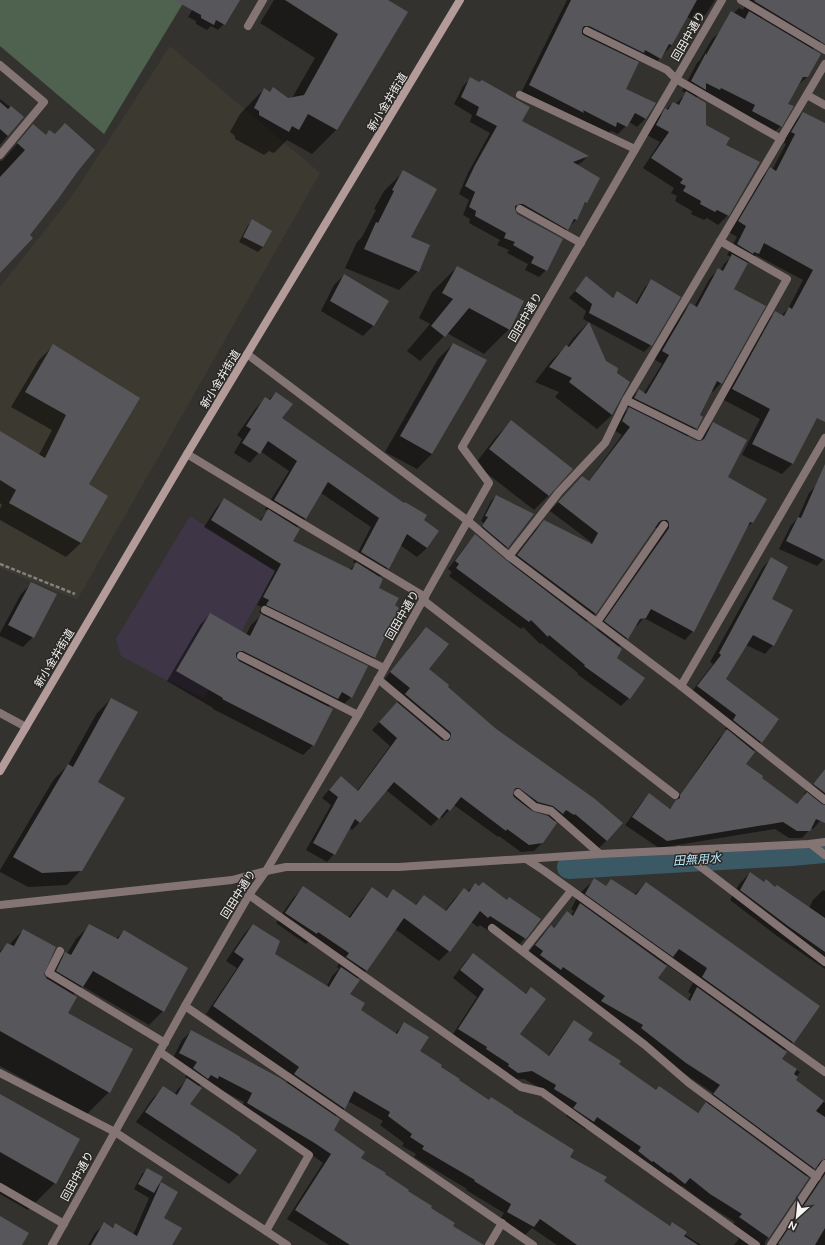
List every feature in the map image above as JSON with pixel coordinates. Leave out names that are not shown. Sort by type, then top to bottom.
[{"type":"main road","name":"新小金井街道","points":[[0,771],[247,354],[460,0]]},
{"type":"street","points":[[248,26],[263,0]]},
{"type":"street","name":"回田中通り","points":[[52,1245],[185,1006],[249,895],[266,871],[358,715],[489,483],[462,447],[722,0]]},
{"type":"street","points":[[741,0],[825,50]]},
{"type":"street","points":[[587,30],[667,70],[676,79],[780,140]]},
{"type":"street","points":[[509,556],[559,492],[605,443],[626,400],[825,64]]},
{"type":"street","points":[[0,65],[44,102],[0,155]]},
{"type":"street","points":[[520,94],[635,149]]},
{"type":"street","points":[[807,95],[825,105]]},
{"type":"street","points":[[520,208],[581,243]]},
{"type":"street","points":[[626,400],[699,436],[787,280],[720,241]]},
{"type":"street","points":[[247,354],[468,521],[509,556],[681,686],[825,800]]},
{"type":"street","points":[[681,686],[825,438]]},
{"type":"street","points":[[188,454],[424,598],[675,795]]},
{"type":"street","points":[[597,622],[664,525]]},
{"type":"street","points":[[265,610],[384,668]]},
{"type":"street","points":[[242,656],[358,715]]},
{"type":"street","points":[[378,679],[446,736]]},
{"type":"street","points":[[0,713],[26,727]]},
{"type":"street","points":[[518,793],[535,807],[551,811],[600,854]]},
{"type":"street","points":[[0,905],[232,880],[286,867],[399,867],[600,854],[812,844],[825,842]]},
{"type":"street","points":[[812,844],[824,854]]},
{"type":"street","points":[[680,851],[825,962]]},
{"type":"street","points":[[526,859],[825,1072]]},
{"type":"street","points":[[523,951],[571,890]]},
{"type":"street","points":[[249,895],[521,1087],[542,1092],[756,1245]]},
{"type":"street","points":[[492,928],[645,1045],[689,1083],[817,1177]]},
{"type":"street","points":[[60,951],[48,973],[165,1043]]},
{"type":"street","points":[[185,1006],[533,1245]]},
{"type":"street","points":[[160,1052],[309,1155],[266,1231]]},
{"type":"street","points":[[0,1073],[115,1132],[287,1245]]},
{"type":"street","points":[[771,1245],[825,1164]]},
{"type":"street","points":[[0,1187],[64,1224]]},
{"type":"street","points":[[489,1245],[502,1223]]},
{"type":"path","points":[[0,564],[75,594]]},
{"type":"shaded area","points":[[170,46],[320,173],[77,600],[0,568],[0,287],[72,196]]},
{"type":"shaded area","points":[[190,516],[275,571],[204,698],[121,656],[116,639]]},
{"type":"green space","points":[[0,0],[185,0],[104,134],[0,46]]},
{"type":"building","points":[[174,0],[240,0],[225,25],[216,20],[214,25],[201,18],[201,15]]},
{"type":"building","points":[[285,0],[388,0],[408,12],[337,130],[308,114],[299,130],[292,126],[289,132],[259,115],[259,111],[254,108],[264,88],[270,92],[273,87],[288,98],[304,95],[338,34]]},
{"type":"building","points":[[571,0],[697,0],[672,45],[669,44],[661,59],[645,50],[644,53],[589,26],[584,26],[582,29],[582,34],[585,36],[639,62],[626,89],[656,103],[646,119],[635,113],[627,127],[617,122],[616,127],[583,110],[584,113],[529,85]]},
{"type":"building","points":[[825,0],[825,44],[754,1]]},
{"type":"building","points":[[731,11],[745,19],[749,11],[821,54],[808,77],[803,77],[788,104],[794,106],[782,127],[752,111],[755,105],[721,88],[720,90],[706,83],[706,90],[691,81]]},
{"type":"building","points":[[470,77],[479,82],[482,80],[530,107],[522,121],[589,156],[573,162],[600,178],[587,203],[585,202],[577,220],[574,219],[568,230],[523,204],[515,206],[517,214],[563,239],[547,271],[531,263],[534,257],[513,245],[515,242],[504,238],[506,233],[475,216],[476,211],[469,207],[475,192],[465,186],[497,126],[476,115],[479,107],[461,97]]},
{"type":"building","points":[[686,91],[706,103],[706,125],[730,138],[726,145],[760,162],[729,216],[717,210],[715,212],[700,204],[701,201],[683,191],[686,186],[680,183],[683,179],[651,158],[669,132],[656,125],[665,108],[668,110],[673,102],[679,105]]},
{"type":"building","points":[[0,102],[8,109],[11,106],[24,117],[8,136],[0,129]]},
{"type":"building","points":[[803,112],[825,123],[825,422],[817,418],[793,464],[752,444],[770,409],[732,389],[775,311],[784,316],[789,307],[792,309],[813,270],[764,243],[759,254],[754,252],[753,254],[737,244],[746,226],[738,221],[770,167],[776,171],[795,134],[791,132]]},
{"type":"building","points":[[65,123],[95,150],[30,235],[33,238],[0,273],[0,177],[25,150],[17,143],[33,124],[46,135],[49,130],[55,134]]},
{"type":"building","points":[[403,170],[437,189],[411,237],[430,245],[419,272],[364,249],[376,222],[378,223],[394,191],[392,190]]},
{"type":"building","points":[[252,219],[272,231],[263,247],[243,237]]},
{"type":"building","points":[[732,254],[748,263],[734,289],[766,306],[722,384],[717,381],[700,415],[703,417],[697,429],[634,398],[639,389],[646,394],[669,355],[662,351],[690,303],[697,307],[718,268],[723,271]]},
{"type":"building","points":[[457,266],[524,301],[510,330],[469,308],[445,337],[431,326],[453,299],[442,293]]},
{"type":"building","points":[[344,274],[389,301],[374,326],[330,301]]},
{"type":"building","points":[[586,276],[613,298],[617,291],[637,304],[651,279],[681,297],[652,346],[589,313],[592,304],[575,291]]},
{"type":"building","points":[[589,322],[606,361],[618,368],[617,373],[630,382],[612,415],[569,382],[572,378],[549,367],[566,345],[569,347]]},
{"type":"building","points":[[453,343],[487,360],[432,454],[400,436]]},
{"type":"building","points":[[53,344],[140,398],[89,484],[108,496],[81,543],[9,503],[16,490],[0,480],[0,431],[45,458],[66,415],[25,392]]},
{"type":"building","points":[[276,392],[293,404],[282,418],[404,503],[405,502],[427,515],[424,520],[439,531],[427,548],[407,534],[389,569],[361,552],[379,518],[328,482],[306,519],[274,500],[297,461],[268,441],[260,454],[242,443],[251,429],[246,426],[265,397],[270,400]]},
{"type":"building","points":[[629,407],[697,441],[704,439],[713,422],[747,440],[728,477],[767,499],[753,523],[750,522],[694,632],[651,609],[646,618],[640,619],[628,639],[604,621],[669,528],[669,523],[667,520],[662,520],[659,522],[596,614],[517,555],[544,520],[592,544],[598,533],[558,502],[582,476],[589,481],[630,427],[622,421]]},
{"type":"building","points":[[511,420],[573,469],[549,496],[489,449]]},
{"type":"building","points":[[825,464],[825,560],[786,541],[798,517],[801,518]]},
{"type":"building","points":[[496,495],[534,514],[508,548],[482,526],[488,517],[485,516]]},
{"type":"building","points":[[224,498],[261,521],[268,509],[300,529],[293,541],[352,570],[356,562],[383,579],[379,588],[399,598],[395,605],[399,608],[375,658],[266,605],[269,600],[263,597],[281,564],[211,520]]},
{"type":"building","points":[[475,534],[506,560],[622,649],[617,658],[645,678],[630,699],[584,666],[585,665],[549,635],[548,637],[531,620],[529,622],[456,568],[459,564],[455,561]]},
{"type":"building","points":[[771,557],[788,567],[772,599],[793,610],[774,646],[753,635],[726,679],[779,719],[762,743],[733,720],[736,715],[697,686],[721,655],[719,653]]},
{"type":"building","points":[[31,582],[57,594],[34,638],[8,625]]},
{"type":"building","points":[[210,613],[250,636],[261,614],[368,666],[352,698],[342,692],[338,699],[243,651],[236,653],[236,657],[239,661],[333,709],[314,746],[222,699],[223,698],[176,671]]},
{"type":"building","points":[[426,627],[449,644],[429,669],[449,685],[448,687],[495,728],[595,799],[623,823],[607,841],[575,814],[574,815],[566,810],[563,814],[553,806],[538,802],[519,788],[514,790],[514,797],[532,811],[548,816],[557,823],[543,843],[529,845],[507,829],[506,831],[461,797],[450,811],[447,809],[439,819],[394,782],[360,823],[355,819],[335,855],[313,843],[338,797],[329,790],[341,776],[358,791],[397,738],[379,722],[397,702],[442,740],[448,741],[450,739],[450,732],[405,694],[410,688],[390,672]]},
{"type":"building","points":[[111,698],[138,712],[98,782],[125,798],[82,871],[42,873],[13,857],[68,764],[73,767]]},
{"type":"building","points":[[727,729],[755,752],[746,764],[763,776],[762,778],[797,804],[807,792],[825,805],[825,823],[816,819],[810,831],[797,831],[783,822],[667,841],[632,817],[649,793],[670,809],[676,800],[680,798],[680,795]]},
{"type":"building","points":[[825,769],[825,793],[813,784]]},
{"type":"building","points":[[750,872],[764,882],[766,879],[775,887],[777,885],[825,918],[825,952],[740,890]]},
{"type":"building","points":[[594,878],[606,886],[611,879],[636,895],[646,882],[820,1006],[794,1043],[702,977],[707,968],[679,949],[673,957],[585,894]]},
{"type":"building","points":[[483,882],[507,900],[509,897],[541,919],[526,939],[490,916],[488,918],[480,911],[450,952],[404,918],[367,971],[346,957],[349,953],[318,932],[317,934],[285,913],[303,886],[350,918],[372,887],[387,898],[393,889],[416,905],[424,895],[446,911],[464,888],[469,892],[475,883],[479,886]]},
{"type":"building","points":[[580,903],[667,966],[658,978],[690,1001],[697,987],[787,1052],[782,1059],[797,1069],[794,1074],[798,1077],[796,1080],[824,1101],[816,1111],[825,1117],[825,1159],[821,1161],[815,1169],[713,1094],[720,1085],[686,1063],[641,1028],[643,1025],[601,1001],[605,996],[563,967],[561,970],[540,955],[543,951],[535,945],[551,925],[554,928],[567,911],[573,916]]},
{"type":"building","points":[[89,924],[118,939],[124,930],[188,968],[164,1012],[93,971],[83,987],[56,971],[65,952],[71,955]]},
{"type":"building","points":[[253,924],[280,941],[275,954],[329,987],[341,967],[360,980],[350,994],[365,1003],[361,1010],[397,1034],[404,1022],[429,1037],[420,1051],[442,1065],[441,1067],[489,1100],[491,1097],[574,1150],[570,1157],[607,1177],[604,1181],[670,1226],[672,1222],[687,1232],[684,1236],[698,1245],[577,1245],[540,1219],[534,1227],[507,1212],[511,1204],[474,1181],[475,1180],[422,1149],[424,1146],[410,1137],[412,1134],[388,1116],[390,1112],[354,1091],[345,1109],[294,1074],[299,1067],[213,1006],[244,959],[234,952]]},
{"type":"building","points":[[23,929],[56,947],[44,974],[46,978],[77,997],[68,1013],[133,1049],[110,1093],[0,1031],[0,953],[7,943],[14,946]]},
{"type":"building","points":[[473,953],[526,994],[531,987],[546,999],[520,1034],[549,1056],[574,1020],[593,1033],[588,1040],[621,1061],[619,1064],[656,1090],[659,1086],[698,1113],[706,1102],[809,1178],[769,1238],[739,1217],[742,1214],[710,1194],[690,1178],[685,1184],[670,1172],[669,1173],[653,1161],[652,1162],[638,1151],[641,1147],[597,1117],[594,1122],[573,1108],[577,1103],[554,1089],[556,1085],[532,1071],[518,1073],[508,1066],[509,1064],[486,1049],[487,1047],[458,1029],[484,989],[460,970]]},
{"type":"building","points":[[191,1030],[280,1078],[340,1119],[334,1130],[365,1152],[361,1158],[386,1173],[385,1174],[409,1190],[408,1191],[432,1206],[431,1208],[455,1223],[453,1226],[484,1245],[350,1245],[295,1210],[331,1154],[247,1103],[252,1093],[219,1076],[218,1079],[211,1075],[208,1079],[193,1068],[197,1062],[179,1053]]},
{"type":"building","points":[[187,1078],[202,1088],[190,1104],[257,1150],[240,1175],[145,1112],[163,1086],[177,1095]]},
{"type":"building","points":[[0,1094],[80,1139],[56,1184],[0,1152]]},
{"type":"building","points":[[147,1168],[163,1177],[154,1193],[138,1184]]},
{"type":"building","points":[[825,1174],[825,1228],[815,1245],[778,1244]]},
{"type":"building","points":[[161,1182],[178,1192],[164,1218],[182,1228],[172,1245],[91,1245],[104,1222],[113,1228],[115,1223],[137,1236]]},
{"type":"building","points":[[0,1216],[29,1233],[22,1245],[0,1245]]},
{"type":"waterway","name":"田無用水","points":[[569,867],[825,851]]}]
